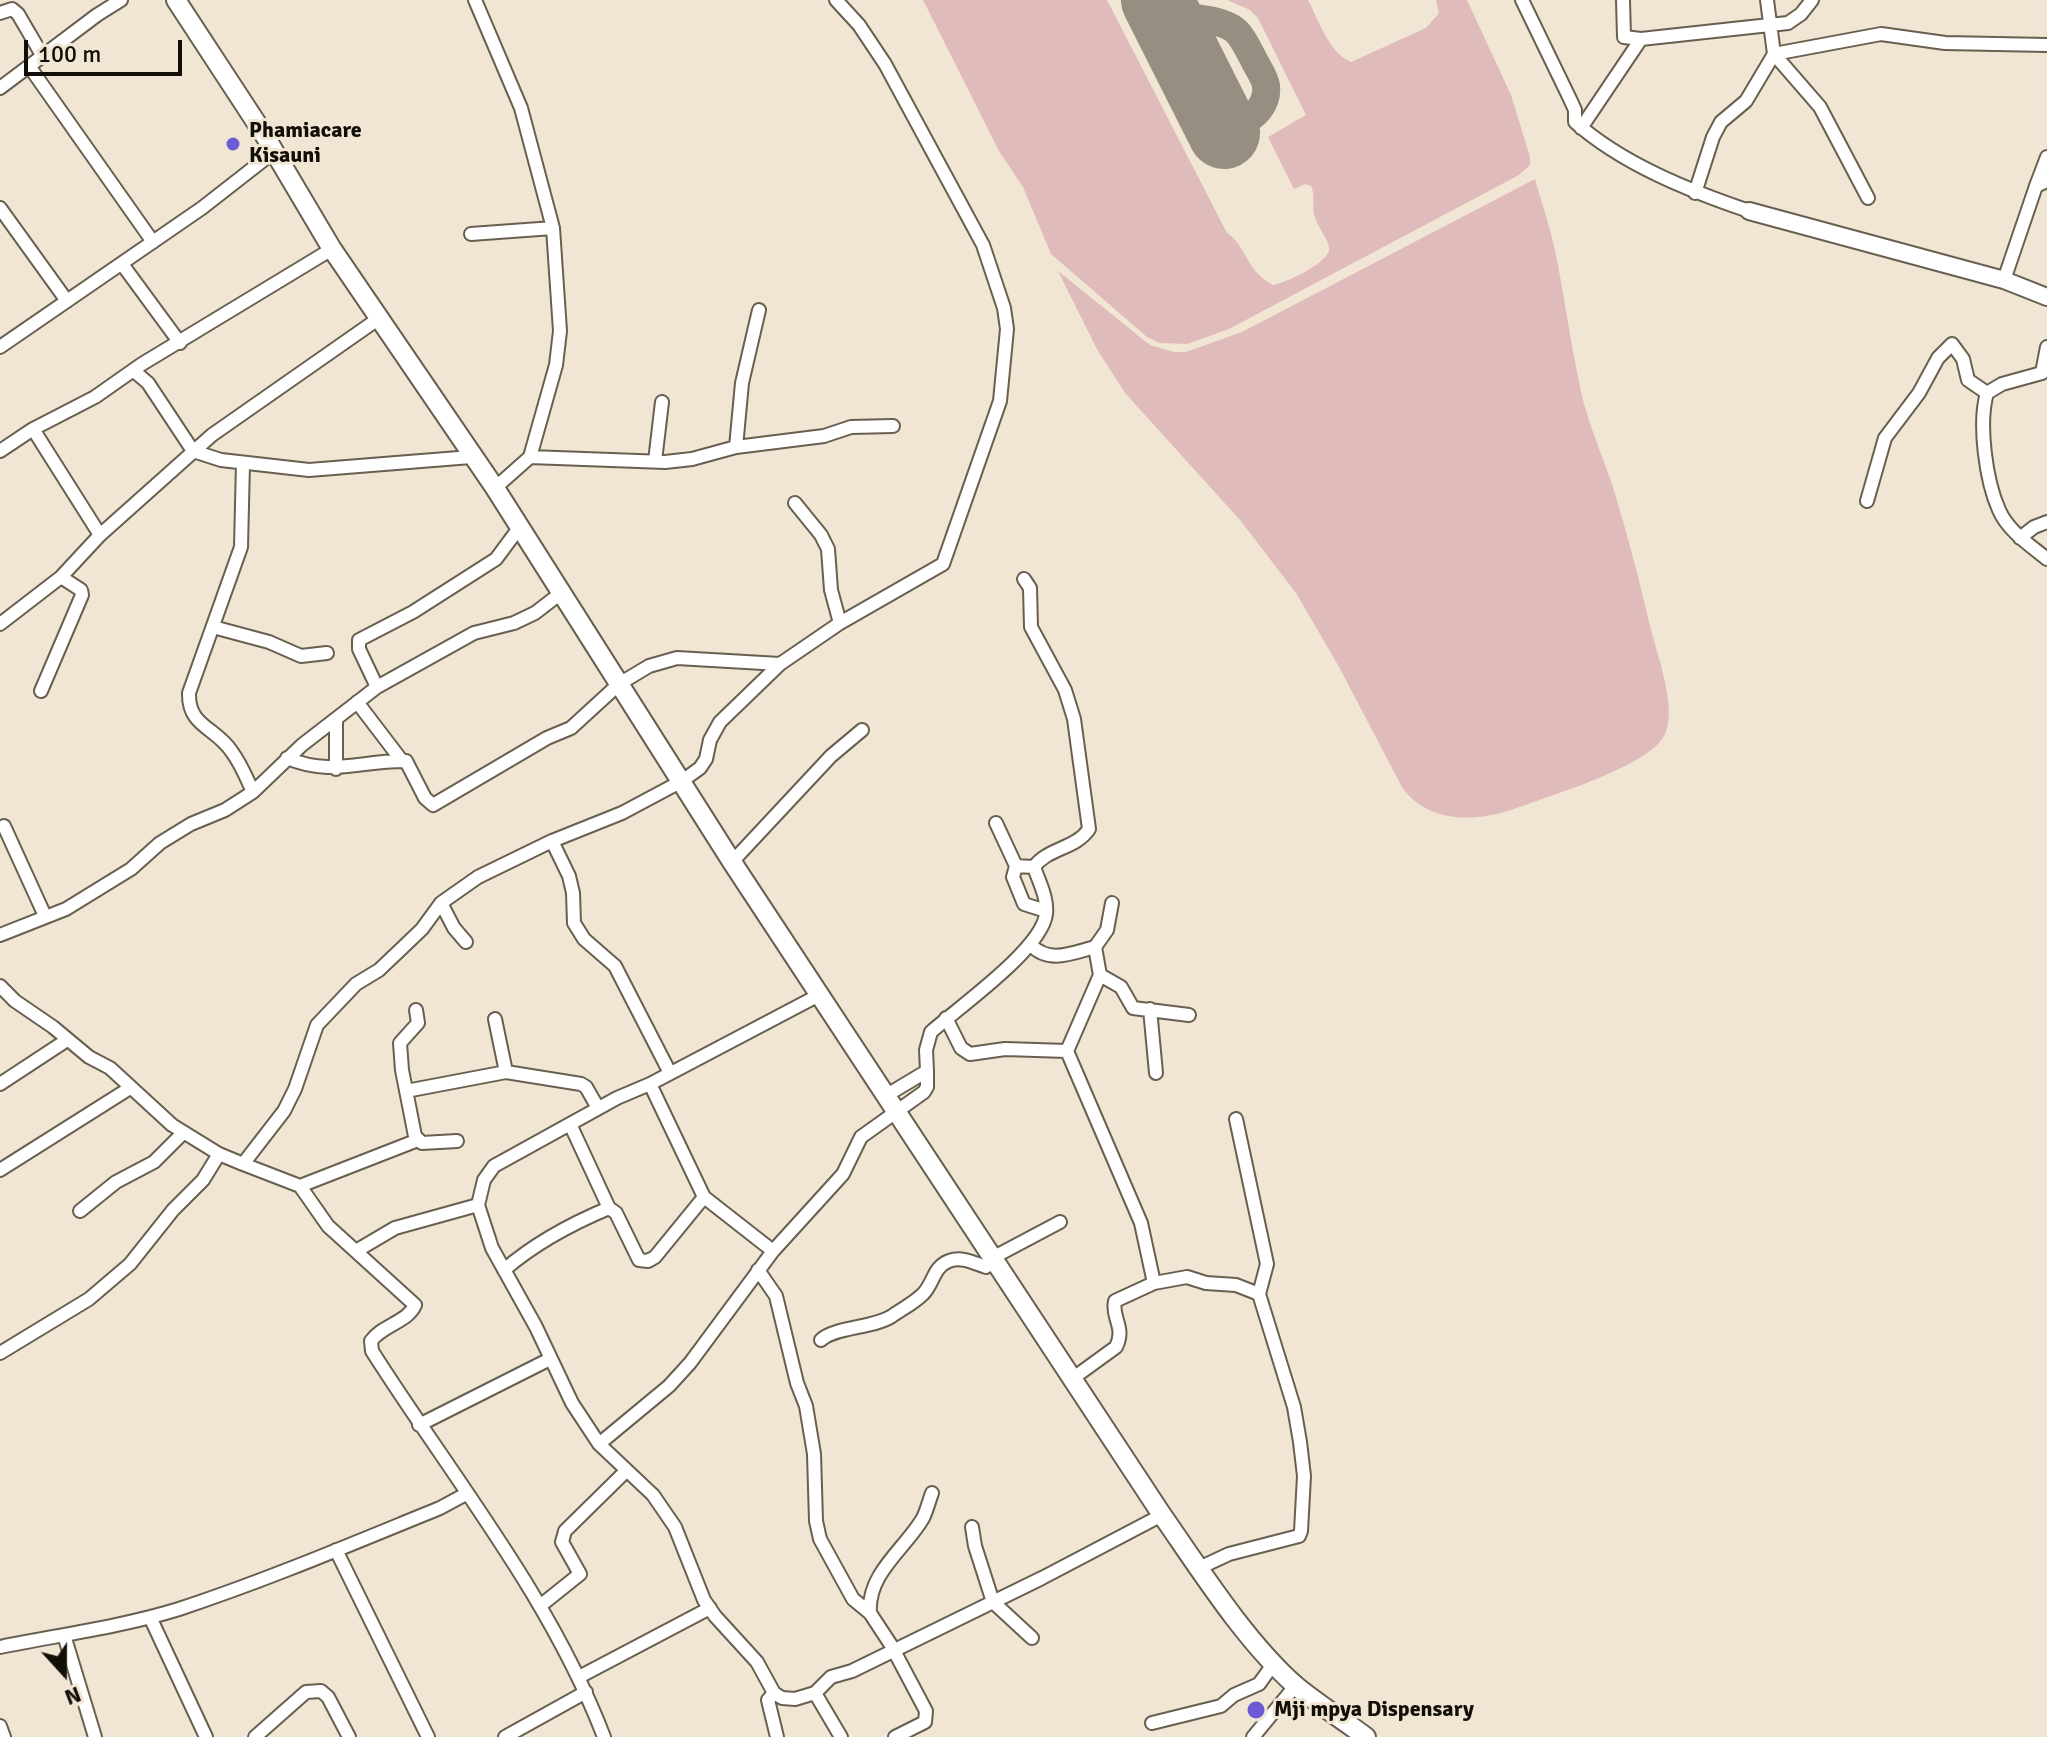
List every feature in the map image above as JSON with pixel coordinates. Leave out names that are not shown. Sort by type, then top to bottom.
[{"type":"main road","points":[[176,0],[275,151],[332,249],[495,488],[732,862],[1162,1515],[1224,1604],[1274,1663],[1296,1685],[1366,1737]]},
{"type":"street","points":[[0,88],[121,0]]},
{"type":"street","points":[[475,0],[521,108],[553,228],[560,331],[556,365],[530,457],[495,488]]},
{"type":"street","points":[[243,1164],[284,1111],[317,1025],[356,984],[379,970],[422,929],[441,903],[478,877],[552,841],[622,813],[682,781],[700,768],[706,759],[710,740],[720,722],[780,664],[840,623],[943,564],[1000,401],[1007,329],[1001,294],[983,245],[885,64],[859,25],[836,0]]},
{"type":"street","points":[[1522,0],[1575,110],[1575,122],[1608,147],[1695,193],[1749,211],[2004,280],[2047,299]]},
{"type":"street","points":[[1623,0],[1624,37],[1641,39],[1794,21],[1812,0]]},
{"type":"street","points":[[1767,0],[1774,54],[1820,107],[1868,198]]},
{"type":"street","points":[[0,13],[12,9],[18,14],[42,55]]},
{"type":"street","points":[[1695,193],[1721,122],[1746,101],[1774,54],[1881,34],[1945,43],[2047,45]]},
{"type":"street","points":[[1581,128],[1641,39]]},
{"type":"street","points":[[29,66],[153,242]]},
{"type":"street","points":[[0,347],[153,242],[275,151]]},
{"type":"street","points":[[2004,280],[2041,184],[2047,157]]},
{"type":"street","points":[[0,208],[67,301]]},
{"type":"street","points":[[471,234],[553,228]]},
{"type":"street","points":[[0,451],[33,429],[71,411],[332,249]]},
{"type":"street","points":[[122,264],[180,343]]},
{"type":"street","points":[[736,447],[742,383],[759,310]]},
{"type":"street","points":[[0,624],[61,577],[100,535],[193,451],[378,319]]},
{"type":"street","points":[[1867,501],[1885,438],[1919,393],[1938,358],[1952,344],[1963,359],[1968,380],[1987,393]]},
{"type":"street","points":[[1987,393],[2002,384],[2042,373],[2047,347]]},
{"type":"street","points":[[134,371],[148,383],[193,451],[221,460],[309,470],[471,457]]},
{"type":"street","points":[[1987,393],[1984,426],[1987,470],[1999,512],[2020,538],[2047,559]]},
{"type":"street","points":[[655,461],[662,402]]},
{"type":"street","points":[[530,457],[655,461],[692,459],[736,447],[824,436],[851,427],[893,426]]},
{"type":"street","points":[[33,429],[100,535]]},
{"type":"street","points":[[243,463],[241,547],[189,693],[189,708],[193,716],[220,736],[233,752],[253,792]]},
{"type":"street","points":[[795,503],[821,535],[828,549],[831,590],[840,623]]},
{"type":"street","points":[[2020,538],[2047,522]]},
{"type":"street","points":[[377,687],[359,649],[359,640],[413,612],[496,559],[519,528]]},
{"type":"street","points":[[41,691],[82,595],[81,590],[61,577]]},
{"type":"street","points":[[1016,866],[1034,867],[1046,855],[1066,847],[1089,829],[1074,719],[1065,690],[1031,627],[1030,588],[1024,579]]},
{"type":"street","points":[[2,930],[66,909],[131,869],[170,837],[191,824],[225,810],[253,792],[287,758],[377,687],[474,633],[514,623],[535,613],[561,593]]},
{"type":"street","points":[[213,627],[269,642],[301,656],[327,653]]},
{"type":"street","points":[[287,758],[303,765],[336,769],[402,761],[410,764],[425,798],[433,805],[547,738],[571,728],[619,684],[649,666],[677,658],[780,664]]},
{"type":"street","points":[[357,702],[402,761]]},
{"type":"street","points":[[336,719],[336,769]]},
{"type":"street","points":[[732,862],[831,756],[862,730]]},
{"type":"street","points":[[996,823],[1016,866],[1013,877],[1024,904],[1046,911]]},
{"type":"street","points":[[4,826],[45,916]]},
{"type":"street","points":[[552,841],[569,876],[574,923],[584,939],[615,966],[670,1073]]},
{"type":"street","points":[[599,1444],[669,1386],[690,1363],[773,1251],[843,1174],[861,1137],[924,1092],[927,1087],[926,1050],[931,1032],[1031,945],[1044,924],[1046,902],[1034,867]]},
{"type":"street","points":[[441,903],[454,928],[466,942]]},
{"type":"street","points":[[1031,945],[1039,954],[1048,957],[1095,947],[1107,930],[1112,903]]},
{"type":"street","points":[[1095,947],[1100,975],[1067,1051],[1141,1223],[1154,1283]]},
{"type":"street","points":[[1100,975],[1121,987],[1133,1008],[1189,1015]]},
{"type":"street","points":[[0,986],[89,1057],[110,1068],[183,1133],[219,1154],[300,1186],[328,1226],[415,1305],[413,1312],[377,1332],[371,1341],[372,1351],[419,1425],[511,1556],[579,1677],[604,1737]]},
{"type":"street","points":[[821,994],[598,1108],[494,1166],[484,1180],[478,1205],[492,1248],[572,1403],[599,1444],[653,1495],[675,1527],[704,1600],[757,1662],[774,1693],[782,1698],[795,1699],[815,1693],[831,1677],[852,1671],[993,1602],[1162,1515]]},
{"type":"street","points":[[1150,1009],[1156,1073]]},
{"type":"street","points":[[416,1010],[418,1023],[400,1043],[415,1136],[422,1143],[457,1141]]},
{"type":"street","points":[[946,1018],[961,1048],[970,1054],[1005,1049],[1067,1051]]},
{"type":"street","points":[[495,1019],[506,1072]]},
{"type":"street","points":[[0,1084],[67,1040]]},
{"type":"street","points":[[887,1095],[927,1071]]},
{"type":"street","points":[[406,1091],[506,1072],[581,1084],[598,1108]]},
{"type":"street","points":[[650,1084],[704,1197],[773,1251]]},
{"type":"street","points":[[0,1170],[130,1088]]},
{"type":"street","points":[[1199,1568],[1229,1554],[1299,1536],[1301,1531],[1304,1476],[1300,1442],[1294,1407],[1259,1294],[1267,1264],[1236,1119]]},
{"type":"street","points":[[570,1124],[609,1208],[616,1213],[639,1260],[648,1261],[655,1257],[704,1197]]},
{"type":"street","points":[[80,1211],[116,1182],[154,1162],[183,1133]]},
{"type":"street","points":[[300,1186],[418,1140]]},
{"type":"street","points":[[0,1353],[89,1299],[130,1264],[173,1210],[203,1180],[219,1154]]},
{"type":"street","points":[[356,1251],[395,1228],[478,1205]]},
{"type":"street","points":[[504,1270],[521,1255],[553,1236],[609,1208]]},
{"type":"street","points":[[994,1257],[1060,1222]]},
{"type":"street","points":[[821,1340],[830,1334],[890,1317],[925,1293],[936,1269],[947,1261],[960,1258],[986,1267],[976,1239],[978,1233]]},
{"type":"street","points":[[758,1270],[776,1296],[797,1383],[806,1406],[814,1454],[816,1521],[820,1539],[853,1599],[870,1613],[894,1650],[926,1711],[925,1722],[895,1737]]},
{"type":"street","points":[[1072,1379],[1116,1347],[1120,1339],[1120,1326],[1113,1308],[1115,1301],[1154,1283],[1187,1277],[1206,1283],[1236,1285],[1259,1294]]},
{"type":"street","points":[[419,1425],[550,1359]]},
{"type":"street","points":[[540,1606],[580,1574],[562,1542],[565,1531],[626,1471]]},
{"type":"street","points":[[870,1613],[870,1604],[885,1567],[924,1517],[932,1493]]},
{"type":"street","points":[[0,1647],[150,1617],[274,1575],[440,1508],[466,1494]]},
{"type":"street","points":[[972,1527],[993,1602],[1032,1638]]},
{"type":"street","points":[[336,1550],[428,1737]]},
{"type":"street","points":[[579,1677],[710,1608]]},
{"type":"street","points":[[150,1617],[205,1737]]},
{"type":"street","points":[[64,1635],[95,1737]]},
{"type":"street","points":[[1152,1723],[1221,1706],[1234,1695],[1259,1684],[1274,1663]]},
{"type":"street","points":[[1253,1737],[1296,1685]]},
{"type":"street","points":[[255,1737],[306,1692],[321,1691],[328,1697],[349,1737]]},
{"type":"street","points":[[505,1737],[586,1692]]},
{"type":"street","points":[[774,1693],[768,1700],[777,1737]]},
{"type":"street","points":[[815,1693],[841,1737]]},
{"type":"street","points":[[0,1726],[4,1737]]},
{"type":"shaded area","points":[[923,0],[1107,0],[1227,233],[1239,244],[1257,272],[1273,285],[1316,265],[1324,259],[1329,247],[1315,217],[1311,186],[1305,184],[1294,189],[1268,137],[1306,115],[1258,18],[1250,10],[1227,0],[1308,0],[1331,44],[1351,62],[1426,28],[1439,13],[1436,0],[1467,0],[1511,95],[1530,165],[1519,175],[1229,329],[1187,344],[1160,343],[1147,337],[1051,254],[1023,187],[999,151]]},
{"type":"shaded area","points":[[1535,179],[1554,246],[1584,404],[1610,478],[1662,669],[1668,699],[1668,725],[1654,748],[1596,779],[1499,813],[1455,817],[1427,809],[1403,789],[1296,593],[1240,520],[1125,393],[1098,351],[1058,271],[1150,345],[1186,352],[1242,332]]},
{"type":"taxiway","points":[[1165,15],[1208,20],[1235,30],[1264,79],[1265,98],[1259,109],[1239,124],[1215,127],[1203,123],[1194,116],[1189,104],[1191,68]]},
{"type":"runway","points":[[1157,0],[1224,133]]},
{"type":"place","name":"Phamiacare Kisauni","points":[[233,144]]},
{"type":"place","name":"Mji mpya Dispensary","points":[[1256,1710]]}]
